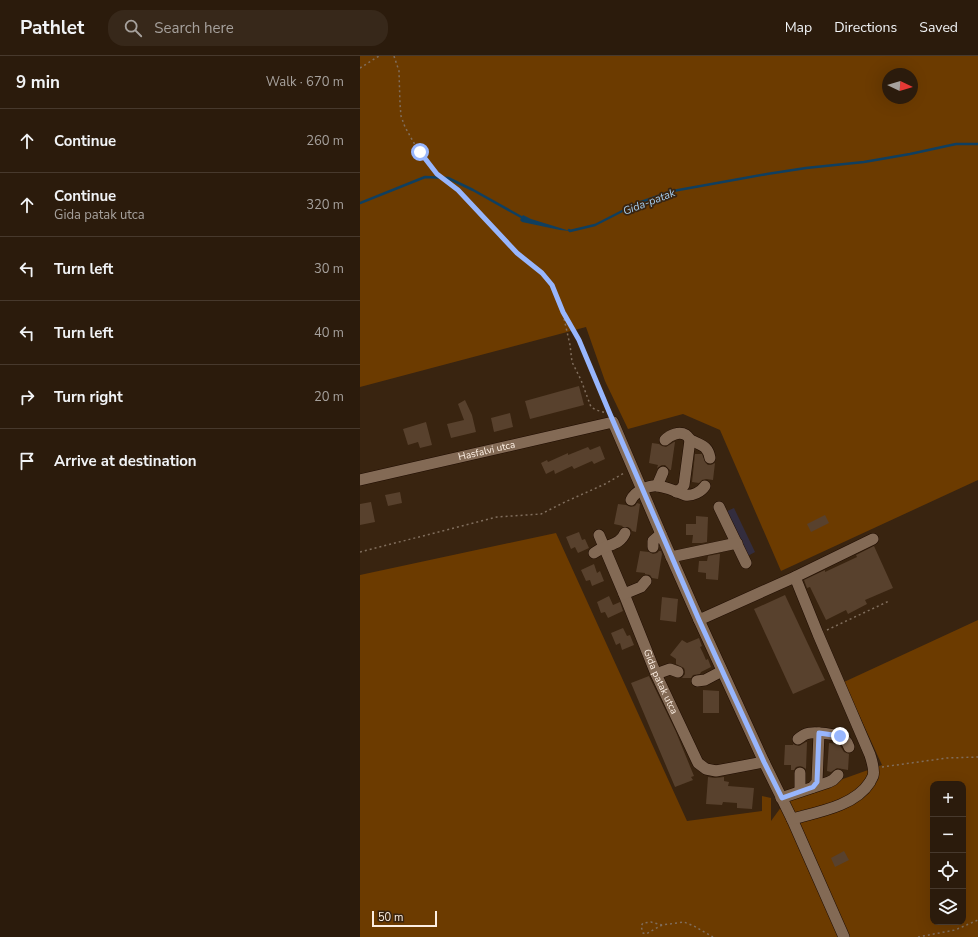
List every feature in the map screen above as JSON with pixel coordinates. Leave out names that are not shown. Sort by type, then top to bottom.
[{"type":"street","name":"Hasfalvi utca","points":[[360,480],[613,422],[633,468]]},
{"type":"street","points":[[665,440],[674,434],[681,433],[686,435],[690,440],[706,448],[709,452],[710,458]]},
{"type":"street","points":[[676,492],[684,485],[690,440]]},
{"type":"street","points":[[633,468],[699,620],[764,762],[792,819],[844,937]]},
{"type":"street","points":[[657,486],[663,472]]},
{"type":"street","points":[[631,500],[634,495],[642,489],[657,486],[685,495],[691,495],[702,490],[705,486]]},
{"type":"street","points":[[719,507],[746,563]]},
{"type":"street","points":[[599,550],[619,542],[625,534]]},
{"type":"street","points":[[653,547],[653,541],[661,534]]},
{"type":"street","name":"Gida patak utca","points":[[599,535],[599,550],[624,594],[656,674],[698,763],[710,770],[716,770],[764,762]]},
{"type":"street","points":[[699,620],[795,577],[874,539]]},
{"type":"street","points":[[671,557],[736,543]]},
{"type":"street","points":[[792,819],[834,807],[854,798],[863,792],[873,776],[874,768],[795,577]]},
{"type":"street","points":[[624,594],[641,587],[646,580]]},
{"type":"street","points":[[656,674],[673,668]]},
{"type":"street","points":[[697,681],[704,680],[722,671]]},
{"type":"street","points":[[798,739],[807,733],[840,736],[846,741],[848,747]]},
{"type":"street","points":[[813,787],[817,782],[819,733]]},
{"type":"street","points":[[800,773],[800,791]]},
{"type":"street","points":[[782,798],[833,780],[838,775]]},
{"type":"path","points":[[360,68],[379,56]]},
{"type":"path","points":[[394,56],[399,71],[401,116],[405,127],[420,152],[437,174],[458,190],[517,253],[542,273],[552,285],[563,312],[579,340],[610,414],[591,407],[581,380],[572,362],[563,312]]},
{"type":"path","points":[[360,552],[497,517],[541,514],[605,484],[633,468]]},
{"type":"path","points":[[818,634],[889,601]]},
{"type":"path","points":[[874,768],[947,758],[978,757]]},
{"type":"path","points":[[918,937],[955,930],[978,920]]},
{"type":"path","points":[[662,925],[651,922],[643,922],[641,926],[643,933],[646,934],[662,925],[684,922],[713,937]]},
{"type":"shaded area","points":[[360,56],[978,56],[978,480],[781,571],[720,430],[683,414],[628,429],[605,381],[586,327],[360,387]]},
{"type":"shaded area","points":[[734,508],[755,552],[746,557],[725,512]]},
{"type":"shaded area","points":[[556,533],[687,821],[762,811],[762,796],[771,798],[771,821],[787,799],[882,765],[844,682],[978,620],[978,937],[360,937],[360,575]]},
{"type":"water","points":[[523,215],[531,219],[570,231],[522,222],[520,220]]},
{"type":"building","points":[[579,386],[584,405],[530,419],[525,401]]},
{"type":"building","points":[[465,400],[472,415],[476,432],[451,438],[447,424],[464,420],[458,404]]},
{"type":"building","points":[[510,413],[513,427],[494,432],[491,418]]},
{"type":"building","points":[[426,422],[432,445],[420,448],[418,442],[408,445],[403,429]]},
{"type":"building","points":[[674,442],[671,470],[665,465],[657,468],[658,465],[649,463],[652,443],[666,447]]},
{"type":"building","points":[[600,446],[605,459],[594,464],[592,461],[574,469],[572,466],[555,474],[554,470],[546,474],[541,463],[547,460],[548,462],[568,453],[568,455],[588,447],[590,450]]},
{"type":"building","points":[[695,454],[702,454],[708,465],[715,463],[713,480],[706,479],[699,483],[692,482]]},
{"type":"building","points":[[400,492],[402,503],[388,506],[385,495]]},
{"type":"building","points":[[371,502],[375,522],[360,525],[360,504]]},
{"type":"building","points":[[637,503],[640,504],[636,532],[632,531],[628,527],[622,527],[623,526],[614,524],[618,504],[631,507],[635,506]]},
{"type":"building","points":[[825,515],[829,523],[811,532],[807,524]]},
{"type":"building","points":[[696,516],[708,517],[707,542],[692,543],[693,535],[686,535],[686,524],[696,524]]},
{"type":"building","points":[[579,532],[582,540],[585,539],[589,548],[578,553],[575,547],[571,549],[566,537]]},
{"type":"building","points":[[874,546],[893,588],[865,600],[867,604],[848,614],[846,610],[826,620],[810,587],[807,588],[804,580],[857,557],[856,555]]},
{"type":"building","points":[[640,551],[653,554],[661,551],[662,554],[658,579],[652,578],[650,575],[645,573],[636,572]]},
{"type":"building","points":[[720,554],[718,580],[706,579],[706,573],[698,572],[699,561],[707,561],[708,556]]},
{"type":"building","points":[[594,564],[597,573],[600,571],[604,581],[592,586],[590,580],[586,581],[581,570]]},
{"type":"building","points":[[785,595],[825,680],[793,694],[754,609]]},
{"type":"building","points":[[609,596],[613,605],[620,602],[623,611],[608,618],[605,612],[601,613],[597,602]]},
{"type":"building","points":[[662,597],[678,599],[676,622],[660,620]]},
{"type":"building","points":[[623,628],[627,636],[630,635],[634,645],[622,650],[620,643],[616,645],[611,633]]},
{"type":"building","points":[[699,638],[702,646],[700,647],[706,660],[708,659],[711,667],[700,674],[693,675],[691,678],[682,678],[685,674],[684,668],[676,664],[676,659],[670,655],[682,640],[687,643]]},
{"type":"building","points":[[649,676],[676,732],[694,776],[691,777],[693,780],[675,787],[631,683]]},
{"type":"building","points":[[703,690],[719,691],[719,713],[703,713]]},
{"type":"building","points":[[806,742],[806,769],[800,766],[796,767],[794,770],[791,770],[791,765],[784,765],[785,745],[793,744],[799,746]]},
{"type":"building","points":[[829,743],[839,744],[844,752],[849,754],[848,770],[837,768],[831,772],[827,771]]},
{"type":"building","points":[[708,777],[724,777],[724,781],[729,782],[728,786],[754,788],[752,809],[737,808],[737,803],[723,802],[722,805],[706,804]]},
{"type":"building","points":[[844,851],[849,860],[835,867],[831,858]]},
{"type":"waterway","name":"Gida-patak","points":[[569,230],[595,225],[638,203],[673,191],[806,168],[864,162],[956,144],[978,144]]},
{"type":"waterway","name":"Gida-patak","points":[[360,203],[425,177],[448,178],[523,218]]},
{"type":"route","points":[[420,152],[437,174],[458,190],[498,234],[517,253],[542,273],[552,285],[563,312],[579,340],[699,620],[782,798],[813,787],[817,782],[819,733],[840,736]]}]
